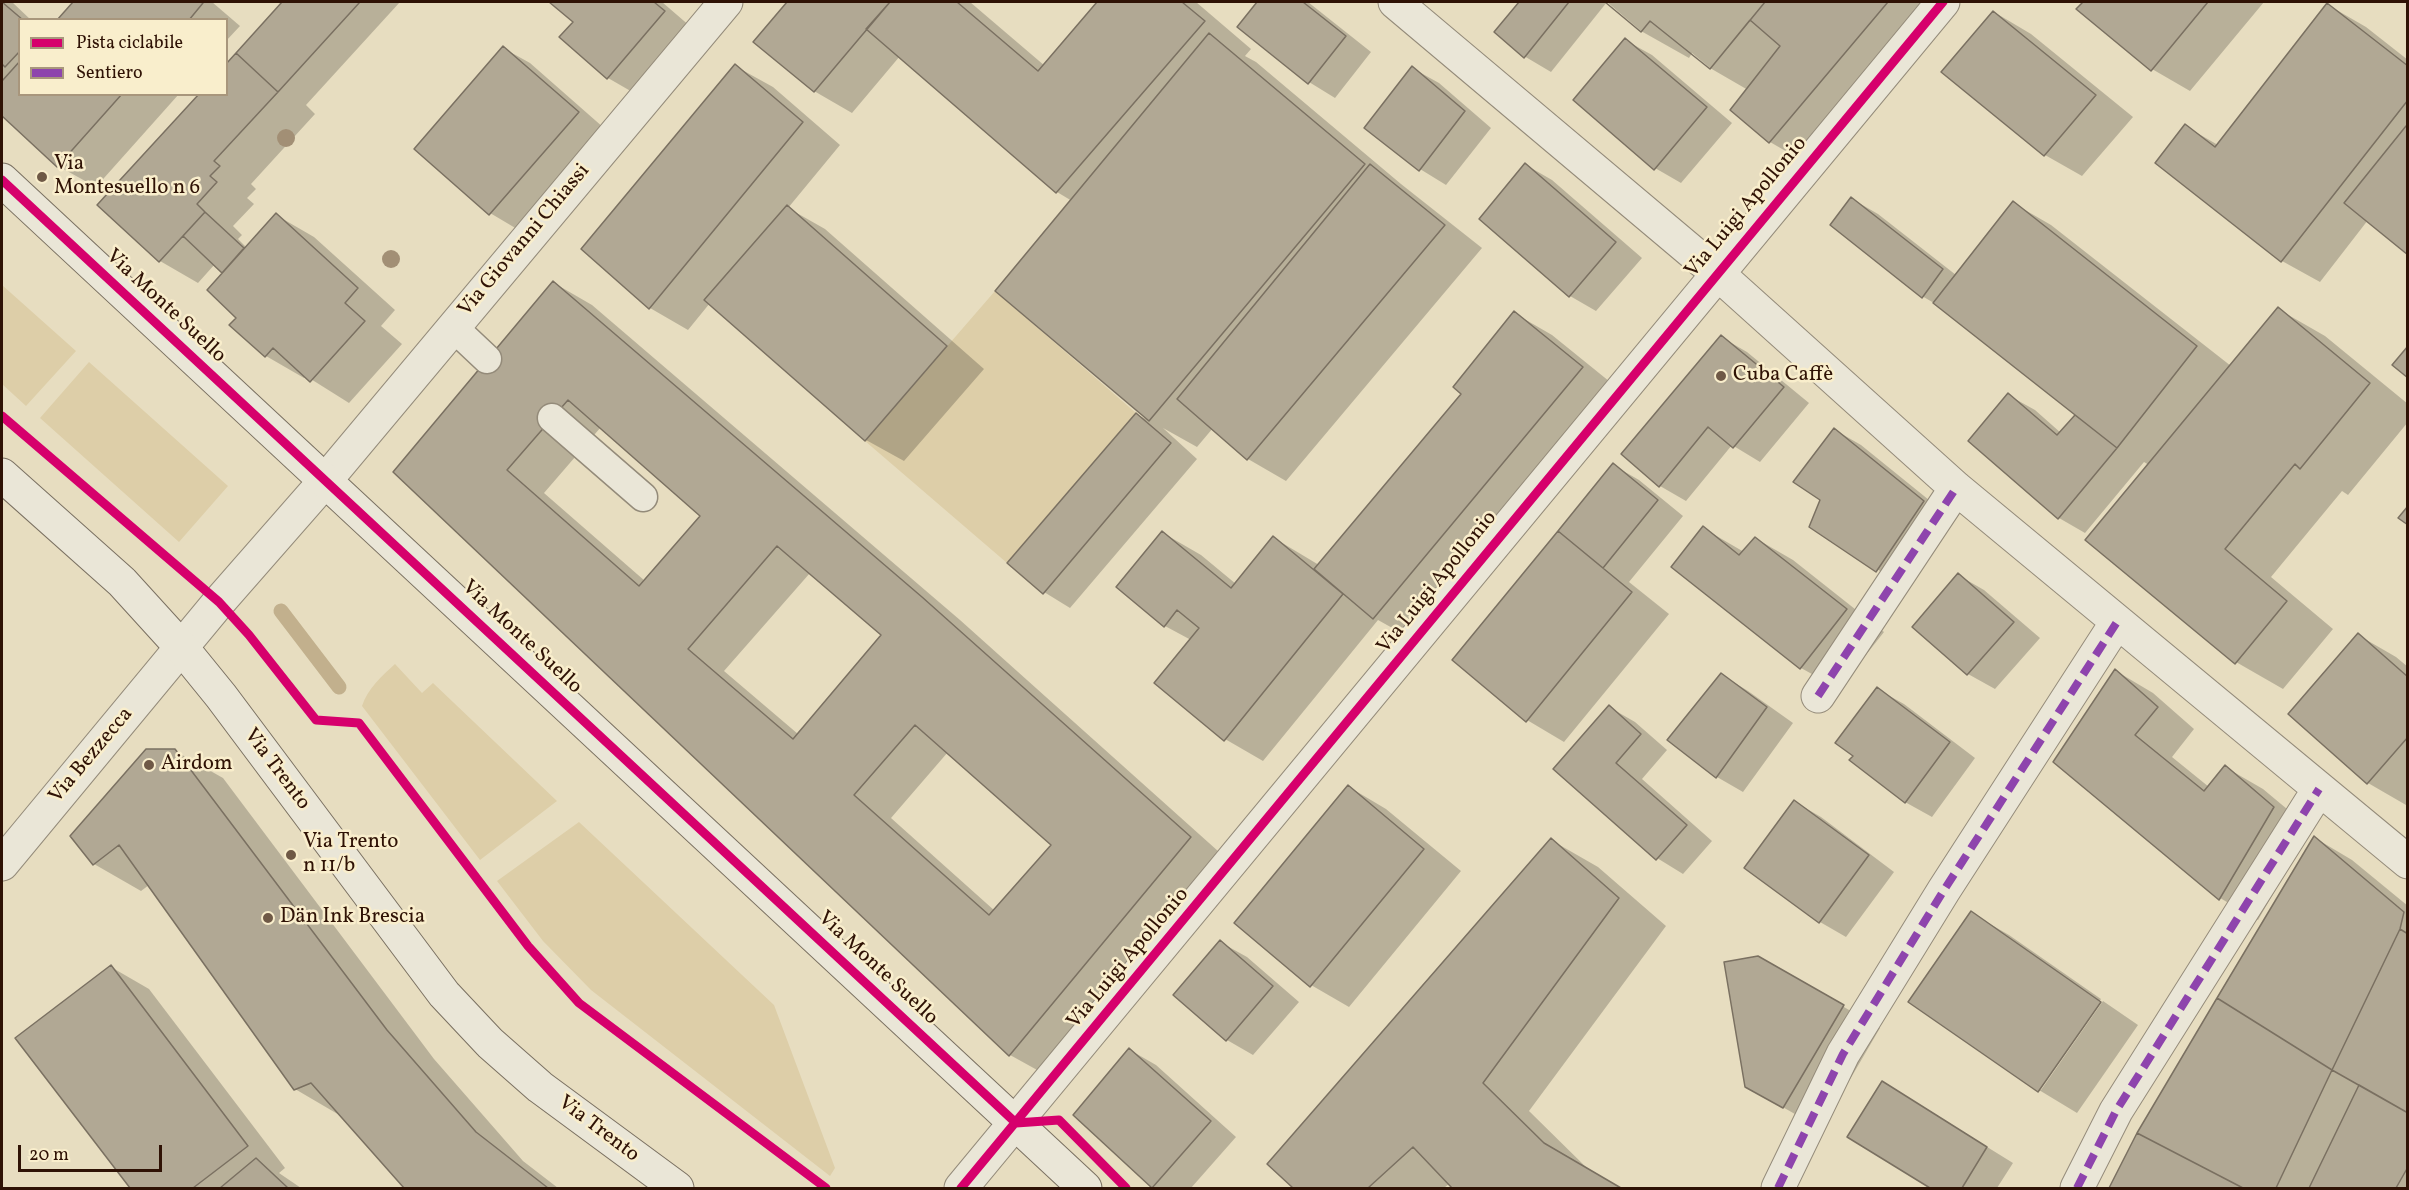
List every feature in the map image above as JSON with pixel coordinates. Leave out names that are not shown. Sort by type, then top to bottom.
[{"type":"street","name":"Via Giovanni Chiassi","points":[[182,648],[326,481],[726,2]]},
{"type":"street","points":[[1395,2],[1717,273],[1956,488],[2408,862]]},
{"type":"street","name":"Via Luigi Apollonio","points":[[961,1188],[1943,2]]},
{"type":"street","name":"Via Monte Suello","points":[[2,180],[1085,1188]]},
{"type":"street","name":"Via Trento","points":[[2,475],[122,582],[182,648],[228,705],[444,994],[490,1043],[540,1087],[677,1188]]},
{"type":"street","points":[[1818,696],[1956,488]]},
{"type":"street","points":[[1778,1188],[1843,1054],[1944,890],[2117,622]]},
{"type":"street","name":"Via Bezzecca","points":[[2,864],[182,648]]},
{"type":"street","points":[[2077,1188],[2116,1111],[2319,789]]},
{"type":"lane","points":[[453,327],[487,359]]},
{"type":"lane","points":[[552,418],[643,497]]},
{"type":"shaded area","points":[[2,285],[76,351],[26,406],[2,384]]},
{"type":"shaded area","points":[[995,291],[1136,413],[1007,563],[865,441]]},
{"type":"shaded area","points":[[89,362],[228,486],[179,542],[40,418]]},
{"type":"shaded area","points":[[395,664],[422,693],[433,683],[557,801],[480,860],[362,706],[372,688]]},
{"type":"shaded area","points":[[579,822],[774,1005],[835,1168],[830,1176],[591,990],[543,941],[497,881]]},
{"type":"building","points":[[2,2],[21,18],[18,18],[18,53],[5,67],[2,64]]},
{"type":"building","points":[[73,2],[203,3],[191,18],[59,18]]},
{"type":"building","points":[[282,2],[360,2],[278,92],[236,53]]},
{"type":"building","points":[[549,2],[654,2],[665,11],[607,79],[559,37],[573,22]]},
{"type":"building","points":[[787,2],[890,2],[814,92],[753,42]]},
{"type":"building","points":[[890,2],[957,2],[1038,71],[1097,2],[1182,2],[1205,21],[1056,193],[866,29]]},
{"type":"building","points":[[1257,2],[1303,2],[1346,36],[1308,84],[1237,27]]},
{"type":"building","points":[[1519,2],[1569,2],[1524,58],[1494,32]]},
{"type":"building","points":[[1605,2],[1765,2],[1710,69],[1650,21],[1641,32]]},
{"type":"building","points":[[1605,2],[1888,2],[1769,143],[1730,110],[1780,46],[1750,20],[1710,69],[1650,21],[1641,32]]},
{"type":"building","points":[[2083,2],[2208,2],[2151,71],[2076,9]]},
{"type":"building","points":[[2327,3],[2408,66],[2408,100],[2281,262],[2155,163],[2185,124],[2215,147]]},
{"type":"building","points":[[1993,11],[2096,95],[2044,156],[1941,72]]},
{"type":"building","points":[[1209,33],[1365,164],[1149,421],[995,291]]},
{"type":"building","points":[[1625,38],[1707,107],[1654,170],[1573,100]]},
{"type":"building","points":[[503,46],[579,112],[489,215],[414,149]]},
{"type":"building","points":[[236,53],[278,92],[214,161],[220,166],[210,176],[217,182],[197,204],[205,212],[159,262],[97,205],[197,96],[228,96],[228,62]]},
{"type":"building","points":[[18,63],[18,96],[120,96],[57,167],[2,116],[2,81]]},
{"type":"building","points":[[735,64],[803,122],[649,309],[581,249]]},
{"type":"building","points":[[1412,66],[1465,111],[1419,171],[1364,128]]},
{"type":"building","points":[[2406,126],[2408,127],[2408,255],[2344,203]]},
{"type":"building","points":[[1525,163],[1616,242],[1569,297],[1479,219]]},
{"type":"building","points":[[1370,164],[1445,225],[1247,460],[1177,399]]},
{"type":"building","points":[[1851,197],[1943,269],[1922,298],[1830,225]]},
{"type":"building","points":[[2013,201],[2197,346],[2117,448],[1933,303]]},
{"type":"building","points":[[787,205],[947,346],[865,441],[704,300]]},
{"type":"building","points":[[205,212],[244,248],[222,273],[183,236]]},
{"type":"building","points":[[276,213],[358,288],[345,303],[365,321],[310,382],[273,348],[265,357],[229,325],[236,318],[207,290]]},
{"type":"building","points":[[553,281],[922,597],[1191,837],[1009,1056],[393,472]],"holes":[[[568,400],[700,516],[639,586],[507,470]],[[777,546],[881,635],[793,739],[688,649]],[[915,725],[1051,845],[989,915],[854,795]]]},
{"type":"building","points":[[2278,307],[2370,383],[2300,469],[2295,464],[2225,549],[2287,601],[2235,664],[2085,540]]},
{"type":"building","points":[[1514,311],[1583,367],[1373,619],[1314,569],[1461,394],[1453,387]]},
{"type":"building","points":[[1721,335],[1784,387],[1733,448],[1708,427],[1659,487],[1621,454]]},
{"type":"building","points":[[2408,346],[2408,378],[2392,365]]},
{"type":"building","points":[[2008,393],[2057,435],[2075,415],[2117,448],[2058,519],[1968,441]]},
{"type":"building","points":[[1136,413],[1171,443],[1043,594],[1007,563]]},
{"type":"building","points":[[1834,428],[1924,501],[1876,572],[1809,527],[1820,500],[1793,482]]},
{"type":"building","points":[[1613,463],[1658,500],[1603,568],[1558,531]]},
{"type":"building","points":[[2408,506],[2408,525],[2398,518]]},
{"type":"building","points":[[1703,526],[1739,555],[1755,537],[1847,609],[1800,669],[1671,567]]},
{"type":"building","points":[[1162,531],[1231,588],[1273,536],[1343,594],[1224,741],[1154,683],[1199,628],[1177,610],[1164,627],[1116,587]]},
{"type":"building","points":[[1558,531],[1632,592],[1526,722],[1452,660]]},
{"type":"building","points":[[1958,573],[2014,622],[1967,675],[1912,627]]},
{"type":"building","points":[[2358,633],[2408,677],[2408,737],[2367,784],[2288,714]]},
{"type":"building","points":[[2115,669],[2158,707],[2135,735],[2204,791],[2225,765],[2274,807],[2219,900],[2053,762]]},
{"type":"building","points":[[1721,673],[1767,707],[1716,778],[1667,740]]},
{"type":"building","points":[[1877,687],[1950,742],[1905,803],[1849,760],[1853,756],[1835,743]]},
{"type":"building","points":[[1609,705],[1641,734],[1616,763],[1687,825],[1656,860],[1553,769]]},
{"type":"building","points":[[146,749],[175,749],[387,1030],[476,1132],[548,1188],[404,1188],[311,1083],[294,1090],[119,845],[93,865],[70,836]]},
{"type":"building","points":[[1348,785],[1424,849],[1310,987],[1234,923]]},
{"type":"building","points":[[1794,800],[1869,855],[1819,923],[1744,868]]},
{"type":"building","points":[[2314,836],[2404,912],[2400,929],[2332,1070],[2217,998]]},
{"type":"building","points":[[1551,838],[1619,898],[1483,1083],[1544,1143],[1621,1188],[1452,1188],[1413,1147],[1368,1188],[1293,1188],[1267,1164]]},
{"type":"building","points":[[1971,911],[2101,1002],[2038,1092],[1908,1002]]},
{"type":"building","points":[[2400,929],[2408,934],[2408,1113],[2332,1070]]},
{"type":"building","points":[[1220,940],[1273,986],[1226,1041],[1173,995]]},
{"type":"building","points":[[1758,956],[1844,1005],[1783,1108],[1745,1087],[1724,962]]},
{"type":"building","points":[[111,965],[248,1146],[193,1188],[130,1188],[15,1038]]},
{"type":"building","points":[[2217,998],[2332,1070],[2276,1188],[2243,1188],[2137,1133]]},
{"type":"building","points":[[1129,1048],[1211,1121],[1152,1188],[1073,1115]]},
{"type":"building","points":[[1882,1081],[1987,1147],[1962,1188],[1930,1188],[1847,1137]]},
{"type":"building","points":[[2359,1085],[2408,1113],[2408,1167],[2396,1188],[2309,1188]]},
{"type":"building","points":[[2137,1133],[2243,1188],[2109,1188]]},
{"type":"building","points":[[256,1158],[288,1188],[220,1188]]},
{"type":"waterway","points":[[281,611],[339,687]]},
{"type":"marked path","points":[[1818,696],[1956,488]]},
{"type":"marked path","points":[[1778,1188],[1843,1054],[1944,890],[2117,622]]},
{"type":"marked path","points":[[2077,1188],[2116,1111],[2319,789]]},
{"type":"cycle path","points":[[961,1188],[1943,2]]},
{"type":"cycle path","points":[[2,180],[1016,1123]]},
{"type":"cycle path","points":[[2,416],[219,602],[249,635],[316,720],[359,723],[528,946],[579,1003],[826,1188]]},
{"type":"cycle path","points":[[1016,1123],[1059,1120],[1126,1188]]},
{"type":"place","name":"Via Montesuello n 6","points":[[42,177]]},
{"type":"place","name":"Cuba Caffè","points":[[1721,376]]},
{"type":"place","name":"Airdom","points":[[149,765]]},
{"type":"place","name":"Via Trento n 11/b","points":[[291,855]]},
{"type":"place","name":"Dän Ink Brescia","points":[[268,918]]}]
